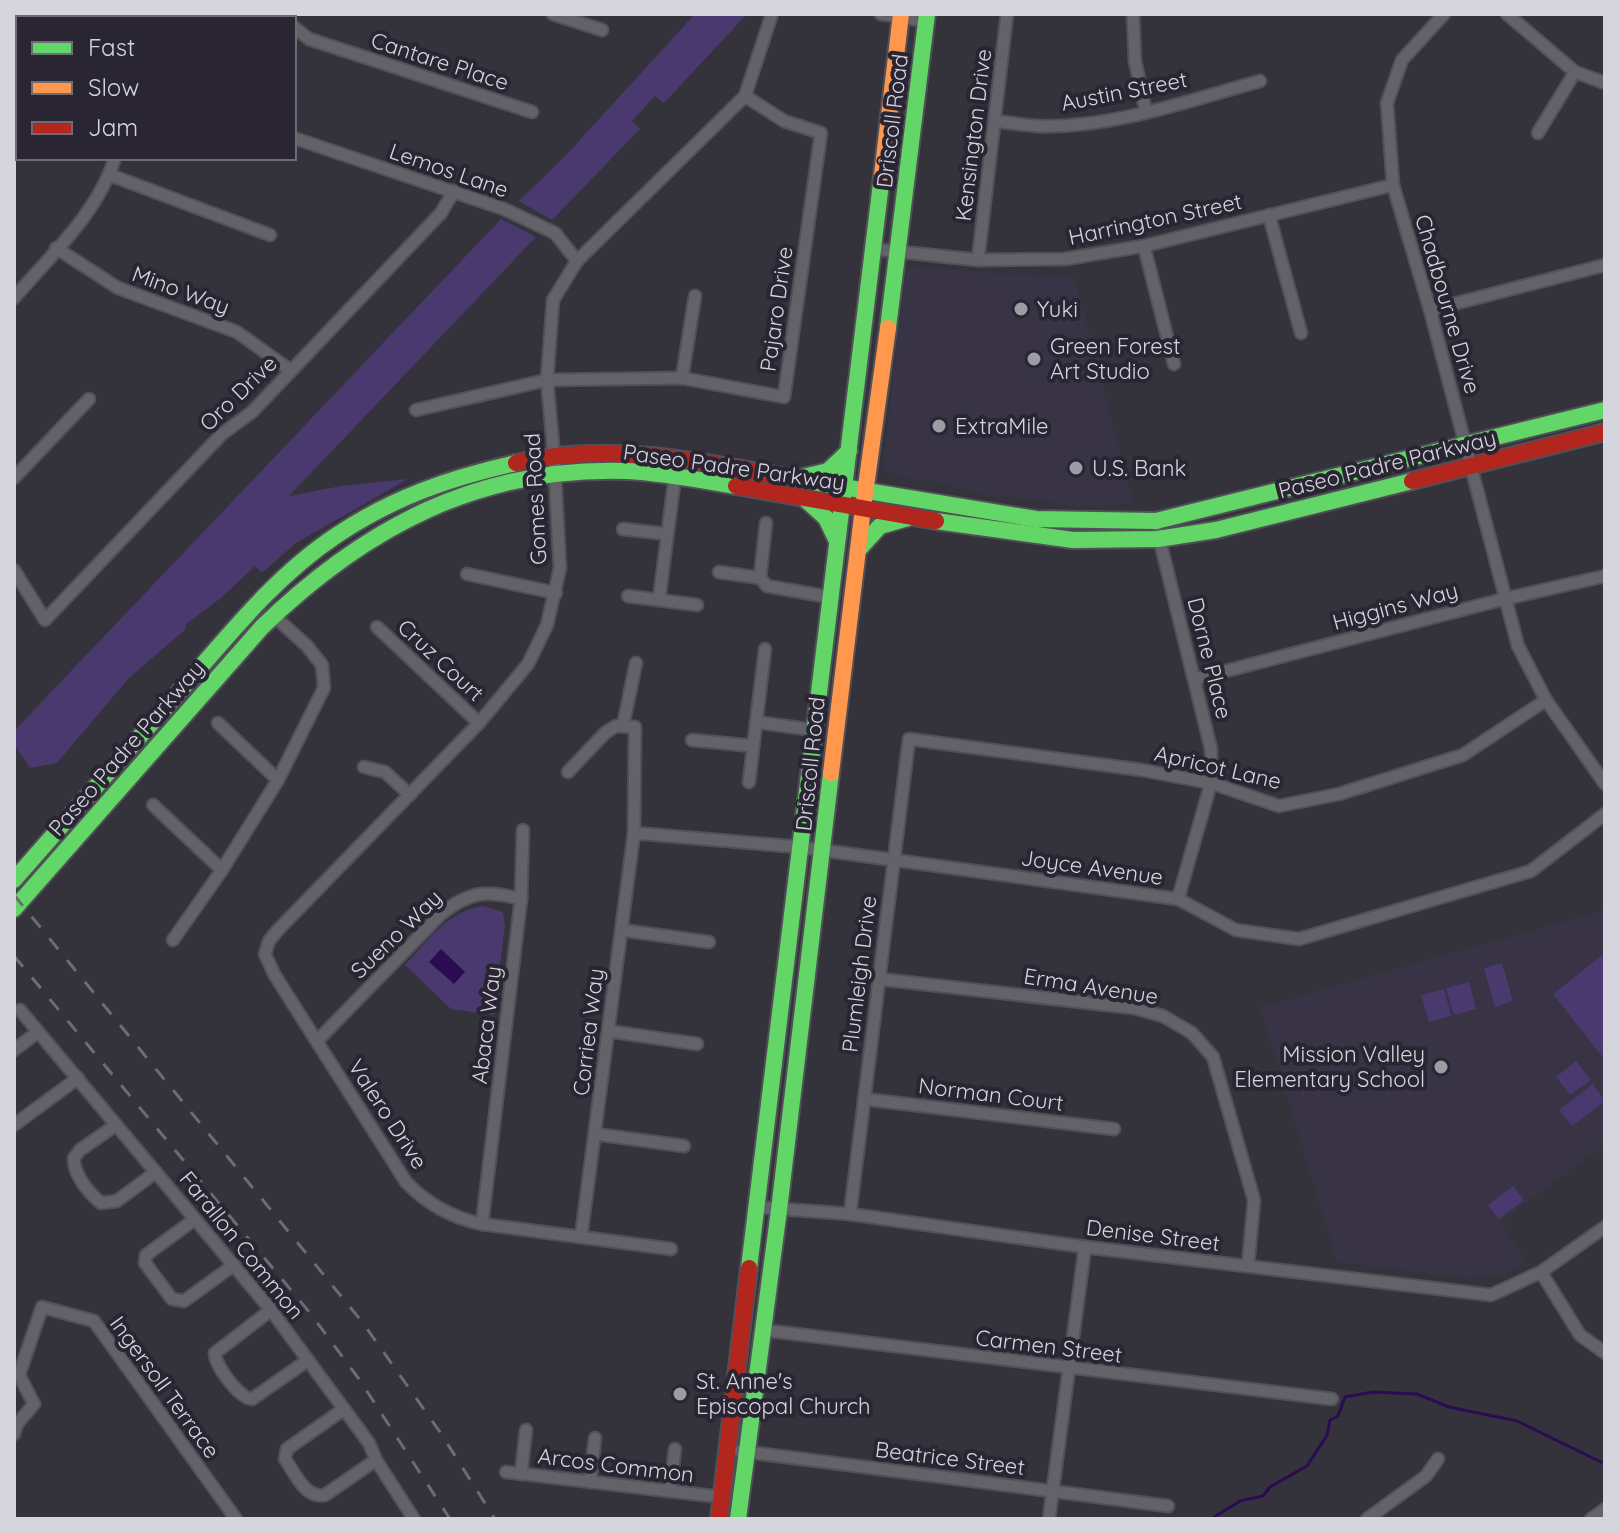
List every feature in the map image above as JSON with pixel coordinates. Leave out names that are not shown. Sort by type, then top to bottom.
[{"type":"main road","name":"Driscoll Road","points":[[719,1519],[901,15]]},
{"type":"main road","name":"Driscoll Road","points":[[738,1519],[927,17]]},
{"type":"main road","name":"Paseo Padre Parkway","points":[[14,880],[284,576],[328,542],[376,512],[427,488],[491,467],[554,456],[603,452],[647,454],[1036,519],[1156,521],[1605,410]]},
{"type":"main road","name":"Paseo Padre Parkway","points":[[14,909],[273,615],[327,566],[394,523],[477,490],[555,474],[611,471],[675,476],[1009,534],[1080,539],[1159,539],[1209,530],[1605,432]]},
{"type":"main road","points":[[796,478],[828,471],[849,451]]},
{"type":"main road","points":[[871,454],[879,477],[909,498]]},
{"type":"main road","points":[[803,498],[826,518],[837,540]]},
{"type":"main road","points":[[858,550],[880,526],[913,517]]},
{"type":"main road","points":[[273,615],[280,593],[328,542]]},
{"type":"street","points":[[553,14],[602,30]]},
{"type":"street","name":"Gomes Road","points":[[265,954],[269,941],[277,931],[479,723],[528,664],[547,625],[560,568],[547,380],[553,300],[577,261],[745,96],[772,14]]},
{"type":"street","points":[[881,14],[927,17]]},
{"type":"street","name":"Kensington Drive","points":[[978,260],[1007,14]]},
{"type":"street","points":[[1133,14],[1135,61],[1146,112]]},
{"type":"street","name":"Chadbourne Drive","points":[[1444,14],[1402,60],[1387,103],[1393,185],[1430,310],[1518,646],[1546,700],[1605,784]]},
{"type":"street","points":[[1507,14],[1575,72],[1605,83]]},
{"type":"street","name":"Cantare Place","points":[[296,29],[309,39],[532,112]]},
{"type":"street","points":[[1538,133],[1575,72]]},
{"type":"street","name":"Austin Street","points":[[995,121],[1039,126],[1088,123],[1146,112],[1260,81]]},
{"type":"street","name":"Pajaro Drive","points":[[416,410],[547,380],[682,378],[784,397],[821,133],[784,121],[745,96]]},
{"type":"street","name":"Lemos Lane","points":[[296,139],[504,209],[555,233],[577,261]]},
{"type":"street","points":[[14,298],[93,205],[110,175],[114,160]]},
{"type":"street","points":[[110,175],[270,235]]},
{"type":"street","name":"Harrington Street","points":[[873,249],[978,260],[1065,259],[1144,246],[1393,185]]},
{"type":"street","name":"Oro Drive","points":[[14,570],[45,620],[222,434],[252,412],[441,213],[454,191]]},
{"type":"street","points":[[1269,215],[1301,333]]},
{"type":"street","points":[[1144,246],[1174,364]]},
{"type":"street","name":"Mino Way","points":[[56,248],[118,288],[237,332],[290,370]]},
{"type":"street","points":[[1430,310],[1605,265]]},
{"type":"street","points":[[682,378],[695,296]]},
{"type":"street","points":[[14,478],[89,399]]},
{"type":"street","points":[[659,600],[675,476]]},
{"type":"street","name":"Dorne Place","points":[[1156,521],[1211,749],[1211,783],[1178,899]]},
{"type":"street","points":[[760,578],[766,523]]},
{"type":"street","points":[[623,529],[667,534]]},
{"type":"street","points":[[719,572],[760,578],[767,586],[829,597]]},
{"type":"street","points":[[467,574],[556,593]]},
{"type":"street","name":"Higgins Way","points":[[1195,679],[1605,576]]},
{"type":"street","points":[[628,596],[697,605]]},
{"type":"street","points":[[173,940],[222,870],[278,780],[324,688],[322,665],[307,646],[273,615]]},
{"type":"street","name":"Cruz Court","points":[[377,627],[479,723]]},
{"type":"street","points":[[749,782],[765,649]]},
{"type":"street","points":[[568,772],[605,733],[616,726],[623,726],[636,663]]},
{"type":"street","name":"Apricot Lane","points":[[909,739],[1142,770],[1211,783],[1279,806],[1339,794],[1463,755],[1546,700]]},
{"type":"street","points":[[756,722],[814,730]]},
{"type":"street","points":[[218,723],[278,780]]},
{"type":"street","name":"Corriea Way","points":[[581,1237],[634,833],[635,727],[623,726]]},
{"type":"street","name":"Plumleigh Drive","points":[[850,1214],[909,739]]},
{"type":"street","points":[[692,740],[753,746]]},
{"type":"street","points":[[364,767],[385,772],[410,795]]},
{"type":"street","points":[[153,805],[222,870]]},
{"type":"street","name":"Joyce Avenue","points":[[634,833],[799,847],[1178,899],[1236,930],[1299,939],[1531,871],[1605,814]]},
{"type":"street","name":"Abaca Way","points":[[482,1224],[521,899],[523,830]]},
{"type":"street","name":"Sueno Way","points":[[317,1041],[457,901],[495,892],[521,899]]},
{"type":"street","points":[[621,930],[709,942]]},
{"type":"street","name":"Valero Drive","points":[[265,954],[267,964],[406,1182],[421,1197],[460,1219],[482,1224],[671,1249]]},
{"type":"street","name":"Erma Avenue","points":[[879,979],[1134,1008],[1163,1016],[1192,1033],[1213,1057],[1254,1200],[1248,1266]]},
{"type":"street","name":"Farallon Common","points":[[20,1010],[271,1310],[369,1443],[376,1460],[411,1515]]},
{"type":"street","points":[[608,1031],[697,1044]]},
{"type":"street","points":[[14,1050],[38,1032]]},
{"type":"street","points":[[14,1125],[78,1078]]},
{"type":"street","name":"Norman Court","points":[[864,1099],[1114,1129]]},
{"type":"street","points":[[116,1125],[80,1150],[74,1158],[76,1173],[94,1197],[101,1203],[111,1204],[156,1172]]},
{"type":"street","points":[[595,1134],[684,1146]]},
{"type":"street","name":"Denise Street","points":[[755,1207],[850,1214],[1085,1247],[1491,1295],[1541,1272],[1605,1227]]},
{"type":"street","points":[[195,1219],[146,1255],[145,1263],[172,1299],[184,1301],[234,1265]]},
{"type":"street","points":[[1049,1519],[1085,1247]]},
{"type":"street","points":[[1541,1272],[1580,1335],[1605,1353]]},
{"type":"street","name":"Ingersoll Terrace","points":[[14,1434],[17,1424],[34,1404],[19,1375],[42,1307],[94,1321],[236,1519]]},
{"type":"street","points":[[271,1310],[215,1353],[215,1360],[239,1393],[245,1399],[252,1399],[308,1360]]},
{"type":"street","name":"Carmen Street","points":[[762,1330],[1332,1399]]},
{"type":"street","points":[[344,1409],[287,1449],[285,1459],[309,1493],[316,1497],[325,1495],[376,1460]]},
{"type":"street","points":[[521,1474],[526,1430]]},
{"type":"street","points":[[590,1482],[595,1438]]},
{"type":"street","points":[[670,1491],[675,1449]]},
{"type":"street","name":"Beatrice Street","points":[[727,1450],[1168,1506]]},
{"type":"street","points":[[1367,1519],[1426,1476],[1438,1459]]},
{"type":"street","name":"Arcos Common","points":[[506,1472],[721,1497]]},
{"type":"street","points":[[1591,1519],[1605,1509]]},
{"type":"street","points":[[396,1519],[411,1515]]},
{"type":"shaded area","points":[[695,14],[747,14],[664,103],[655,96],[632,121],[640,129],[552,220],[519,201],[567,154]]},
{"type":"shaded area","points":[[501,219],[536,237],[289,496],[341,486],[408,479],[296,543],[262,573],[255,566],[221,598],[185,625],[186,629],[128,679],[57,763],[30,768],[14,744],[14,731]]},
{"type":"shaded area","points":[[916,266],[1000,274],[1074,275],[1133,503],[1082,508],[980,494],[933,481],[915,481],[886,470],[883,464],[905,275],[909,268]]},
{"type":"shaded area","points":[[483,906],[503,912],[505,925],[494,1015],[451,1009],[405,965],[449,920]]},
{"type":"shaded area","name":"Mission Valley Elementary School","points":[[1605,910],[1605,1145],[1499,1222],[1527,1260],[1504,1274],[1469,1278],[1337,1262],[1260,1007]]},
{"type":"shaded area","points":[[441,949],[465,972],[454,984],[429,962]]},
{"type":"shaded area","points":[[1605,953],[1605,1060],[1553,994]]},
{"type":"shaded area","points":[[1502,963],[1513,1001],[1495,1007],[1484,968]]},
{"type":"shaded area","points":[[1469,982],[1476,1009],[1454,1015],[1446,988]]},
{"type":"shaded area","points":[[1444,989],[1451,1016],[1429,1022],[1421,995]]},
{"type":"shaded area","points":[[1576,1061],[1591,1080],[1570,1095],[1556,1077]]},
{"type":"shaded area","points":[[1593,1084],[1605,1101],[1572,1126],[1559,1110]]},
{"type":"shaded area","points":[[1513,1186],[1524,1200],[1499,1219],[1488,1205]]},
{"type":"waterway","points":[[1211,1519],[1240,1501],[1263,1496],[1270,1487],[1307,1466],[1327,1435],[1330,1420],[1338,1416],[1345,1397],[1373,1392],[1417,1394],[1449,1407],[1517,1421],[1605,1464]]},
{"type":"railway","points":[[14,895],[363,1323],[440,1432],[495,1519]]},
{"type":"railway","points":[[14,956],[310,1313],[359,1379],[450,1519]]},
{"type":"traffic: fast","points":[[888,328],[927,14]]},
{"type":"traffic: fast","points":[[749,1268],[882,175]]},
{"type":"traffic: fast","points":[[813,482],[1036,519],[1156,521],[1605,410]]},
{"type":"traffic: fast","points":[[803,477],[828,471],[849,451]]},
{"type":"traffic: fast","points":[[14,880],[238,624],[275,585],[315,550],[401,499],[445,482],[516,463]]},
{"type":"traffic: fast","points":[[14,909],[262,627],[301,591],[384,532],[474,492],[522,479],[573,472],[641,472],[736,486]]},
{"type":"traffic: fast","points":[[936,521],[1073,540],[1158,539],[1216,530],[1412,481]]},
{"type":"traffic: fast","points":[[805,499],[826,518],[836,539]]},
{"type":"traffic: fast","points":[[859,549],[880,526],[908,518]]},
{"type":"traffic: fast","points":[[738,1519],[779,1210],[831,773]]},
{"type":"traffic: slow","points":[[882,175],[901,14]]},
{"type":"traffic: slow","points":[[831,773],[888,328]]},
{"type":"traffic: jam","points":[[1412,481],[1605,432]]},
{"type":"traffic: jam","points":[[516,463],[590,454],[628,454],[702,462],[813,482]]},
{"type":"traffic: jam","points":[[736,486],[936,521]]},
{"type":"traffic: jam","points":[[719,1519],[749,1268]]},
{"type":"place","name":"Yuki","points":[[1021,309]]},
{"type":"place","name":"Green Forest Art Studio","points":[[1034,359]]},
{"type":"place","name":"ExtraMile","points":[[939,426]]},
{"type":"place","name":"U.S. Bank","points":[[1076,468]]},
{"type":"place","name":"Mission Valley Elementary School","points":[[1441,1067]]},
{"type":"place","name":"St. Anne's Episcopal Church","points":[[680,1394]]}]
